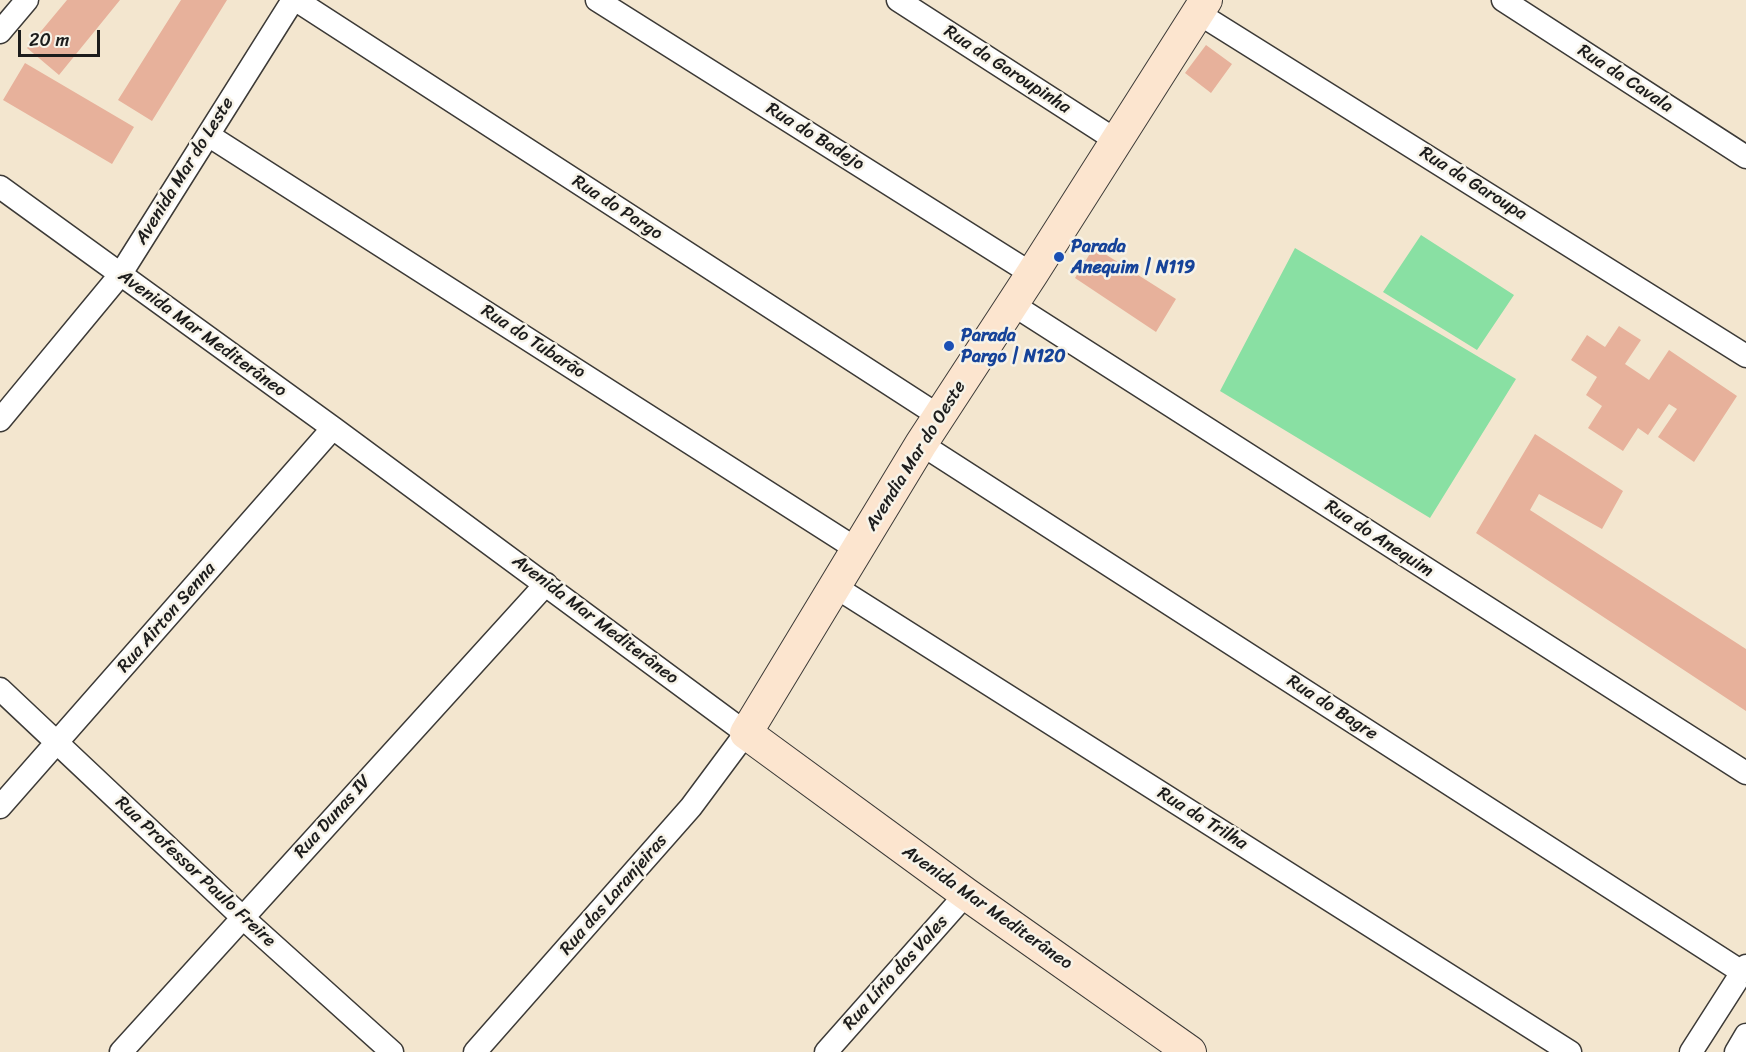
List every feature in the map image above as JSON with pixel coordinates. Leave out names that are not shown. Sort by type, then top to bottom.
[{"type":"street","points":[[0,32],[27,0]]},
{"type":"street","name":"Avenida Mar do Leste","points":[[3,410],[120,275],[294,0]]},
{"type":"street","name":"Rua do Pargo","points":[[294,0],[939,416]]},
{"type":"street","name":"Rua do Badejo","points":[[597,0],[1032,274]]},
{"type":"street","name":"Rua da Garoupinha","points":[[898,0],[1117,141]]},
{"type":"street","name":"Rua da Cavala","points":[[1503,0],[1746,157]]},
{"type":"street","name":"Avendia Mar do Oeste","points":[[746,733],[921,444],[1203,4]]},
{"type":"street","name":"Rua da Garoupa","points":[[1203,4],[1746,357]]},
{"type":"street","name":"Rua do Tubarão","points":[[208,135],[858,550]]},
{"type":"street","name":"Avenida Mar Mediterâneo","points":[[0,187],[546,584],[1173,1047]]},
{"type":"street","name":"Rua do Anequim","points":[[1012,304],[1746,773]]},
{"type":"street","name":"Rua Airton Senna","points":[[0,807],[333,428]]},
{"type":"street","name":"Rua do Bagre","points":[[921,444],[1744,969]]},
{"type":"street","name":"Rua Dunas IV","points":[[121,1052],[242,916],[546,584]]},
{"type":"street","name":"Rua da Trilha","points":[[834,586],[1570,1052]]},
{"type":"street","name":"Rua Professor Paulo Freire","points":[[0,689],[242,916],[392,1052]]},
{"type":"street","name":"Rua das Laranjeiras","points":[[475,1052],[691,807],[746,733]]},
{"type":"street","name":"Rua Lírio dos Vales","points":[[826,1052],[966,894]]},
{"type":"street","points":[[1692,1052],[1744,969]]},
{"type":"green space","points":[[1421,235],[1514,295],[1477,350],[1383,292]]},
{"type":"green space","points":[[1295,248],[1516,379],[1430,518],[1220,391]]},
{"type":"building","points":[[67,0],[120,0],[59,75],[27,48]]},
{"type":"building","points":[[181,0],[227,0],[152,121],[118,100]]},
{"type":"building","points":[[1206,45],[1232,64],[1211,93],[1185,73]]},
{"type":"building","points":[[25,63],[134,127],[112,164],[3,100]]},
{"type":"building","points":[[1094,247],[1176,299],[1156,332],[1075,278]]},
{"type":"building","points":[[1619,326],[1641,340],[1625,364],[1649,380],[1669,350],[1737,396],[1694,462],[1658,437],[1677,409],[1669,404],[1648,435],[1638,428],[1623,451],[1588,428],[1602,406],[1586,395],[1597,377],[1571,360],[1587,335],[1605,347]]},
{"type":"building","points":[[1535,434],[1623,491],[1602,529],[1539,494],[1530,510],[1746,649],[1746,711],[1476,533]]},
{"type":"place","name":"Parada Anequim | N119","points":[[1059,257]]},
{"type":"place","name":"Parada Pargo | N120","points":[[949,346]]}]
